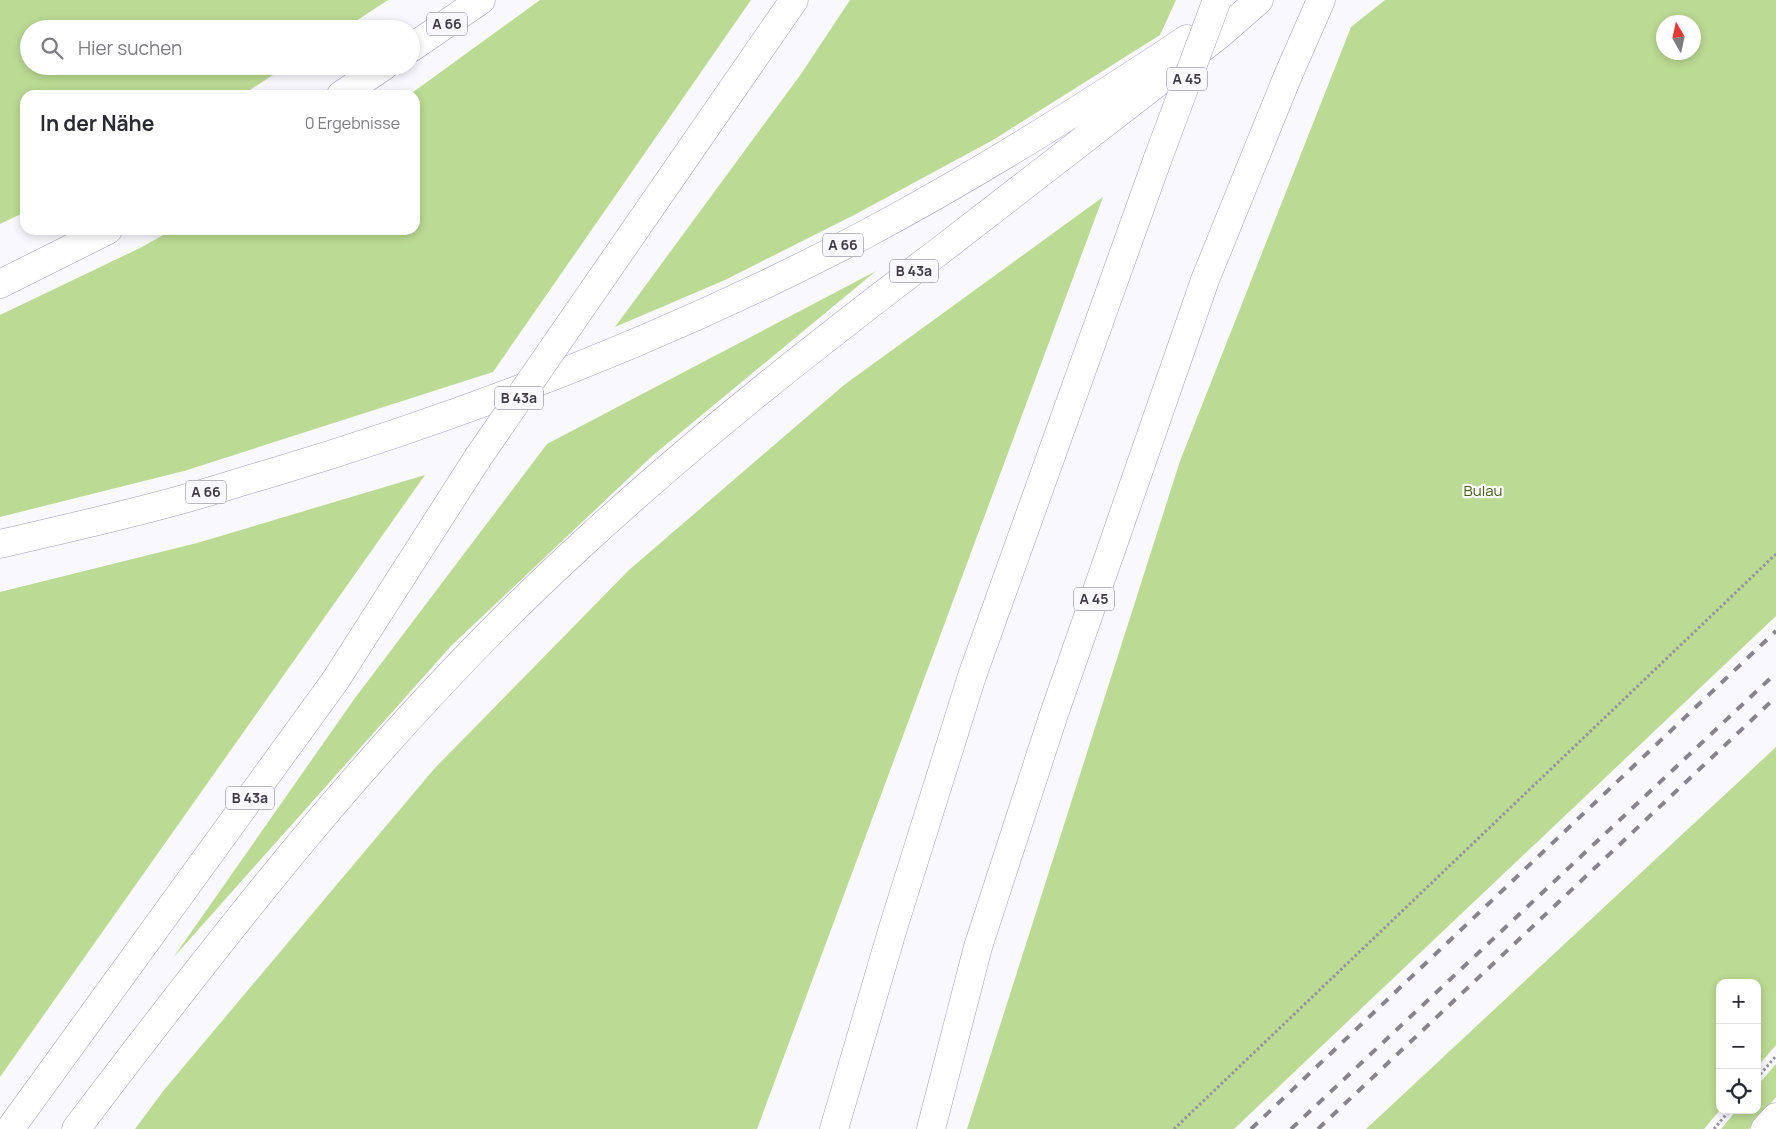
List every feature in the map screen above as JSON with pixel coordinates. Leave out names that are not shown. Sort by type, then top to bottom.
[{"type":"main road","name":"A 66","points":[[420,42],[481,0]]},
{"type":"main road","name":"B 43a","points":[[10,1129],[335,681],[477,459],[794,0]]},
{"type":"main road","name":"A 45","points":[[834,1129],[893,928],[972,676],[1158,158],[1217,0]]},
{"type":"main road","name":"A 66","points":[[0,544],[167,504],[409,430],[516,391],[733,300],[862,236],[1004,156],[1246,0]]},
{"type":"main road","name":"B 43a","points":[[76,1129],[280,868],[368,765],[473,650],[575,550],[678,459],[817,345],[1219,35],[1259,0]]},
{"type":"main road","name":"A 45","points":[[931,1129],[978,947],[1053,717],[1206,280],[1287,78],[1321,0]]},
{"type":"main road","points":[[348,90],[371,75]]},
{"type":"main road","points":[[0,284],[98,235]]},
{"type":"main road","points":[[1766,1129],[1776,1117]]},
{"type":"path","points":[[1174,1129],[1776,554]]},
{"type":"path","points":[[1761,1073],[1776,1056]]},
{"type":"path","points":[[1714,1129],[1727,1114]]},
{"type":"green space","points":[[0,0],[388,0],[358,20],[20,20],[20,75],[273,75],[250,90],[20,90],[20,214],[0,224]]},
{"type":"green space","points":[[540,0],[751,0],[493,372],[184,471],[0,517],[0,315],[163,235],[420,235],[420,90],[416,90]]},
{"type":"green space","points":[[850,0],[1176,0],[1160,35],[993,140],[856,214],[725,280],[615,327],[801,74]]},
{"type":"green space","name":"Bulau","points":[[1385,0],[1776,0],[1776,616],[1234,1129],[967,1129],[1180,461],[1351,27]]},
{"type":"green space","points":[[1103,197],[757,1129],[135,1129],[164,1090],[434,769],[629,570],[844,385]]},
{"type":"green space","points":[[876,271],[651,457],[451,646],[173,958],[355,698],[547,444]]},
{"type":"green space","points":[[425,475],[0,1077],[0,592],[197,543]]},
{"type":"green space","points":[[1776,747],[1776,1045],[1761,1062],[1761,979],[1716,979],[1717,1114],[1704,1129],[1366,1129]]},
{"type":"green space","points":[[1776,1064],[1776,1097],[1749,1129],[1721,1129],[1734,1114],[1761,1114],[1761,1081]]},
{"type":"railway","points":[[1251,1129],[1776,631]]},
{"type":"railway","points":[[1291,1129],[1776,673]]},
{"type":"railway","points":[[1318,1129],[1776,697]]}]
